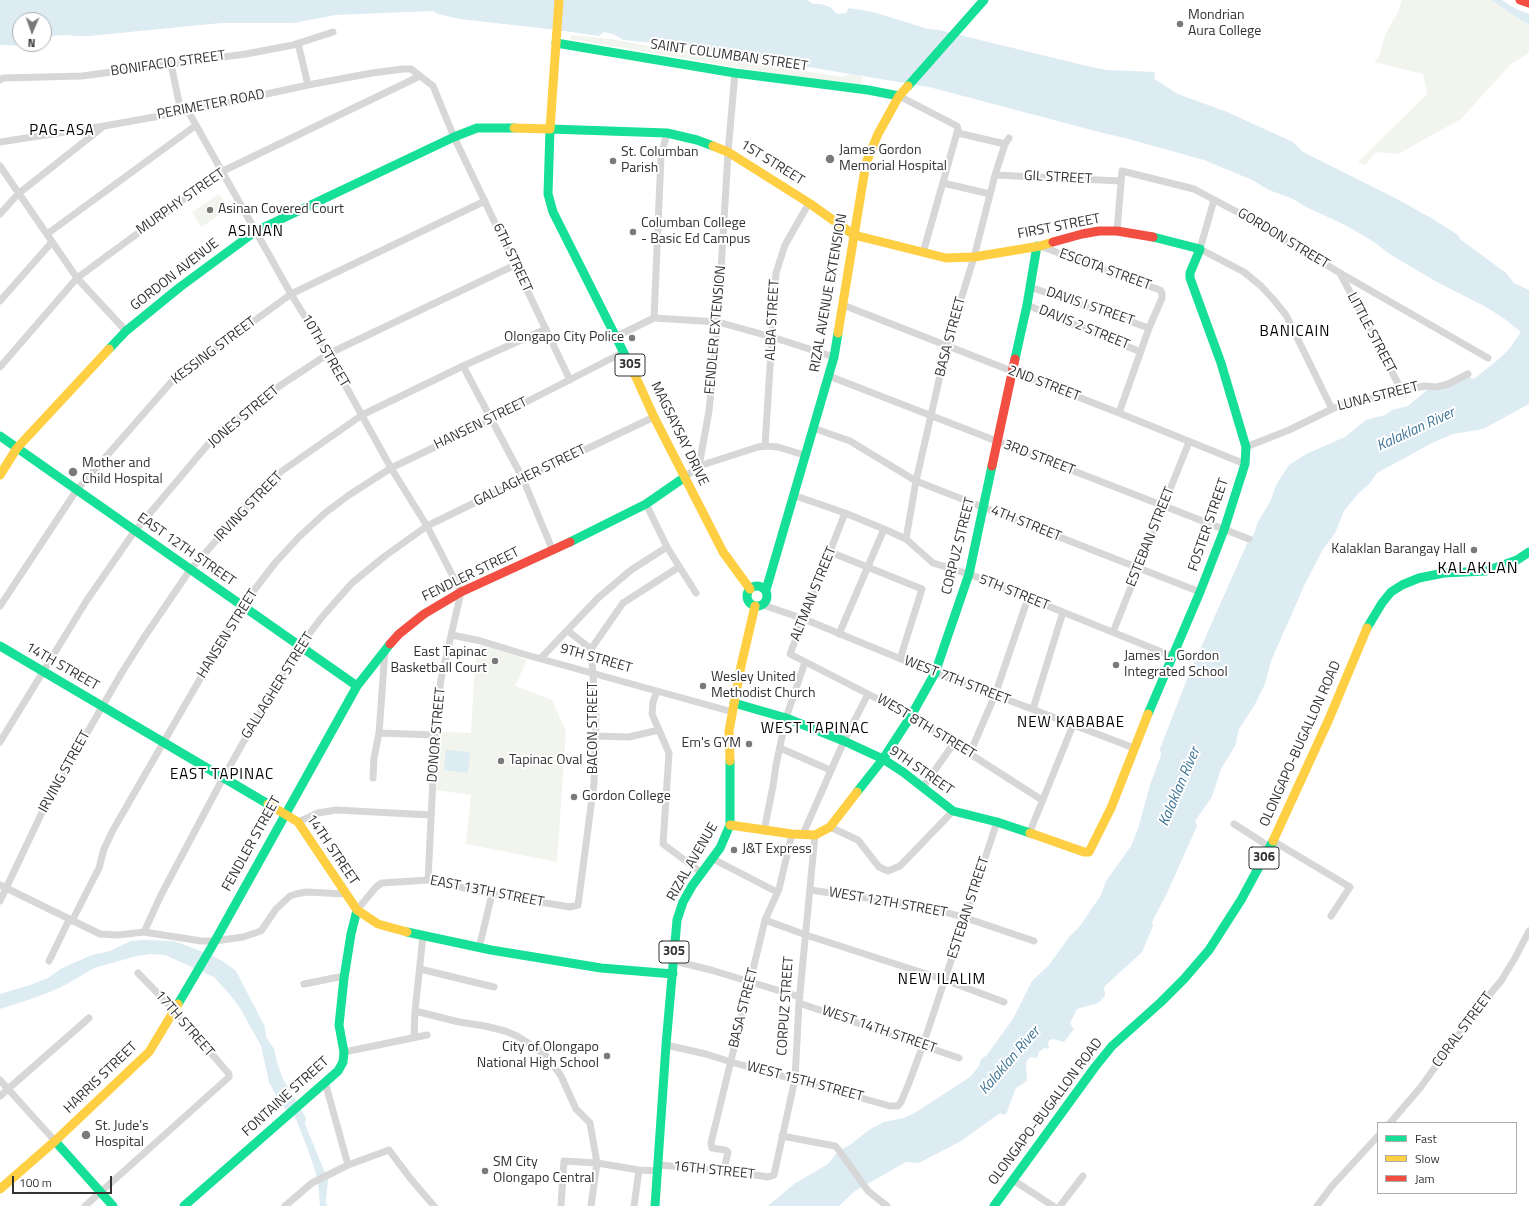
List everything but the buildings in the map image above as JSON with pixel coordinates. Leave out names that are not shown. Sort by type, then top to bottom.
[{"type":"main road","points":[[556,43],[559,0]]},
{"type":"main road","name":"RIZAL AVENUE EXTENSION","points":[[766,590],[804,455],[830,376],[866,162],[878,134],[899,96],[984,0]]},
{"type":"main road","points":[[1520,0],[1529,3]]},
{"type":"main road","name":"SAINT COLUMBAN STREET","points":[[556,43],[736,73],[868,90],[899,96]]},
{"type":"main road","name":"305","points":[[550,129],[556,43]]},
{"type":"main road","name":"GORDON AVENUE","points":[[0,475],[17,448],[126,331],[191,278],[256,231],[454,137],[477,128],[550,129]]},
{"type":"main road","name":"1ST STREET","points":[[550,129],[667,133],[697,140],[728,152],[809,202],[854,235]]},
{"type":"main road","name":"MAGSAYSAY DRIVE","points":[[550,129],[548,194],[553,212],[615,337],[624,352],[654,417],[723,552],[750,589]]},
{"type":"main road","name":"FIRST STREET","points":[[854,235],[946,258],[974,257],[1038,246],[1082,234],[1116,230],[1151,236],[1200,250]]},
{"type":"main road","name":"CORPUZ STREET","points":[[815,835],[830,827],[882,760],[935,673],[969,574],[1027,305],[1038,246]]},
{"type":"main road","name":"FOSTER STREET","points":[[1092,849],[1111,808],[1134,748],[1174,657],[1200,592],[1224,530],[1245,464],[1246,447],[1221,363],[1190,278],[1190,273],[1200,250]]},
{"type":"main road","name":"EAST 12TH STREET","points":[[0,436],[134,532],[357,686]]},
{"type":"main road","name":"FENDLER STREET","points":[[213,945],[285,813],[357,686],[385,650],[409,624],[439,604],[461,592],[553,551],[646,504],[685,477]]},
{"type":"main road","name":"OLONGAPO-BUGALLON ROAD","points":[[994,1206],[1065,1107],[1112,1046],[1170,993],[1209,950],[1241,900],[1271,844],[1329,719],[1367,628],[1382,603],[1391,592],[1402,585],[1420,578],[1444,574],[1486,571],[1517,560],[1529,552]]},
{"type":"main road","points":[[750,589],[758,586],[766,590]]},
{"type":"main road","name":"305","points":[[750,589],[747,598],[750,603],[759,605],[768,596],[766,590]]},
{"type":"main road","name":"RIZAL AVENUE","points":[[656,1206],[666,1045],[677,920],[683,902],[692,886],[713,859],[725,838],[730,825],[730,731],[733,707],[759,605]]},
{"type":"main road","name":"14TH STREET","points":[[0,646],[298,822],[357,910],[378,924],[423,936],[479,948],[602,968],[673,974]]},
{"type":"main road","name":"9TH STREET","points":[[733,707],[786,718],[844,741],[903,772],[953,811],[997,822],[1084,852],[1089,852],[1092,849]]},
{"type":"main road","points":[[730,825],[764,831],[815,835]]},
{"type":"main road","name":"FONTAINE STREET","points":[[184,1206],[338,1071],[343,1062],[344,1052],[339,1025],[344,976],[351,934],[357,910]]},
{"type":"main road","name":"HARRIS STREET","points":[[0,1189],[133,1069],[149,1052],[213,945]]},
{"type":"main road","points":[[54,1141],[112,1206]]},
{"type":"street","name":"BONIFACIO STREET","points":[[0,80],[3,78],[82,76],[246,54],[298,43],[333,32]]},
{"type":"street","points":[[298,43],[308,85]]},
{"type":"street","name":"10TH STREET","points":[[171,64],[184,111],[196,126],[291,294],[328,354],[391,468],[427,526],[461,592]]},
{"type":"street","name":"PERIMETER ROAD","points":[[0,142],[104,126],[372,73],[411,69],[433,86]]},
{"type":"street","name":"FENDLER EXTENSION","points":[[699,466],[709,411],[718,322],[728,152],[736,73]]},
{"type":"street","name":"MURPHY STREET","points":[[0,367],[76,278],[221,172],[420,76]]},
{"type":"street","name":"6TH STREET","points":[[433,86],[454,137],[570,380]]},
{"type":"street","points":[[899,96],[957,126],[958,133],[923,253]]},
{"type":"street","points":[[0,214],[18,194],[104,126]]},
{"type":"street","points":[[47,234],[196,126]]},
{"type":"street","points":[[654,318],[661,156],[667,133]]},
{"type":"street","name":"BASA STREET","points":[[906,540],[916,481],[947,345],[974,257],[995,175],[1007,141],[958,133]]},
{"type":"street","points":[[0,166],[76,278],[126,331]]},
{"type":"street","name":"GORDON STREET","points":[[1120,182],[1121,172],[1124,170],[1194,189],[1239,212],[1340,273],[1488,358]]},
{"type":"street","name":"GIL STREET","points":[[995,175],[1120,182]]},
{"type":"street","points":[[1116,230],[1120,182]]},
{"type":"street","points":[[943,183],[990,194]]},
{"type":"street","name":"FOSTER STREET","points":[[1200,250],[1214,200]]},
{"type":"street","name":"KESSING STREET","points":[[0,606],[76,491],[173,380],[291,294],[485,201]]},
{"type":"street","name":"ALBA STREET","points":[[764,446],[777,265],[785,245],[809,202]]},
{"type":"street","points":[[0,301],[52,242]]},
{"type":"street","name":"ESCOTA STREET","points":[[1038,246],[1160,290],[1162,293],[1162,298],[1149,328],[1119,413]]},
{"type":"street","name":"FIRST STREET","points":[[1200,250],[1244,272],[1261,286],[1273,299],[1286,315],[1332,409]]},
{"type":"street","name":"JONES STREET","points":[[0,742],[87,600],[134,532],[210,442],[224,429],[278,388],[328,354],[515,264]]},
{"type":"street","name":"LITTLE STREET","points":[[1340,273],[1403,393]]},
{"type":"street","name":"DAVIS I STREET","points":[[1030,286],[1149,328]]},
{"type":"street","name":"2ND STREET","points":[[843,305],[1245,464]]},
{"type":"street","name":"DAVIS 2 STREET","points":[[1027,305],[1141,352]]},
{"type":"street","points":[[615,337],[654,318],[718,322],[772,337],[834,357]]},
{"type":"street","name":"IRVING STREET","points":[[0,901],[3,887],[46,804],[143,639],[190,570],[260,491],[272,480],[362,415],[463,366],[546,329]]},
{"type":"street","name":"HANSEN STREET","points":[[49,961],[99,868],[104,849],[113,830],[242,606],[275,563],[311,525],[349,495],[391,468],[491,420],[624,352]]},
{"type":"street","points":[[463,366],[523,479],[553,551]]},
{"type":"street","name":"LUNA STREET","points":[[1246,447],[1289,430],[1349,402],[1403,393],[1419,387],[1437,387],[1448,384],[1468,374]]},
{"type":"street","name":"3RD STREET","points":[[830,376],[1249,539]]},
{"type":"street","name":"GALLAGHER STREET","points":[[144,932],[161,895],[280,676],[322,617],[352,583],[385,556],[427,526],[654,417]]},
{"type":"street","name":"4TH STREET","points":[[813,428],[850,441],[916,481],[1200,592]]},
{"type":"street","name":"ESTEBAN STREET","points":[[1112,632],[1164,506],[1188,442]]},
{"type":"street","name":"FENDLER STREET","points":[[685,477],[699,466],[764,446],[778,447],[804,455]]},
{"type":"street","name":"5TH STREET","points":[[793,495],[846,513],[884,529],[906,540],[934,563],[969,574],[1174,657]]},
{"type":"street","points":[[646,504],[667,547],[696,592]]},
{"type":"street","name":"ALTMAN STREET","points":[[764,831],[786,718],[805,662],[790,654],[846,513]]},
{"type":"street","points":[[839,634],[884,529]]},
{"type":"street","points":[[541,658],[603,594],[631,570],[667,547]]},
{"type":"street","points":[[830,552],[920,587],[922,590],[900,659]]},
{"type":"street","points":[[568,631],[591,649],[623,603],[679,567]]},
{"type":"street","name":"DONOR STREET","points":[[428,880],[435,735],[442,678],[461,592]]},
{"type":"street","points":[[970,753],[995,695],[1028,598]]},
{"type":"street","name":"WEST 7TH STREET","points":[[759,605],[804,619],[935,673],[1134,748]]},
{"type":"street","points":[[1033,709],[1063,612]]},
{"type":"street","name":"9TH STREET","points":[[452,635],[481,641],[657,691],[733,707]]},
{"type":"street","name":"BACON STREET","points":[[579,903],[594,783],[596,716],[591,649]]},
{"type":"street","points":[[373,778],[385,650]]},
{"type":"street","name":"WEST 8TH STREET","points":[[805,662],[910,716],[1042,800]]},
{"type":"street","points":[[657,691],[653,702],[652,714],[669,753],[663,844],[702,873]]},
{"type":"street","points":[[803,834],[830,770],[868,694]]},
{"type":"street","points":[[1029,834],[1073,725]]},
{"type":"street","points":[[595,736],[608,738],[629,737],[659,730]]},
{"type":"street","points":[[378,733],[435,735]]},
{"type":"street","points":[[923,787],[954,744]]},
{"type":"street","points":[[780,748],[830,770]]},
{"type":"street","points":[[298,822],[318,814],[336,810],[431,815]]},
{"type":"street","points":[[830,827],[858,840],[879,866],[888,871],[900,866],[953,811]]},
{"type":"street","name":"ESTEBAN STREET","points":[[898,1106],[910,1083],[997,822]]},
{"type":"street","points":[[1234,824],[1350,887],[1331,916]]},
{"type":"street","name":"BASA STREET","points":[[724,1170],[728,1152],[725,1150],[712,1148],[711,1143],[765,920],[777,892],[792,834]]},
{"type":"street","name":"CORPUZ STREET","points":[[771,1176],[774,1175],[795,1079],[799,1000],[815,835]]},
{"type":"street","points":[[713,859],[777,892]]},
{"type":"street","name":"EAST 13TH STREET","points":[[357,910],[376,887],[382,883],[428,880],[492,894],[570,907],[576,907],[579,903]]},
{"type":"street","points":[[3,887],[100,934],[108,935],[144,932],[201,941],[213,945],[261,931],[276,909],[290,896],[306,892],[345,894]]},
{"type":"street","name":"WEST 12TH STREET","points":[[810,890],[896,902],[941,911],[1034,941]]},
{"type":"street","points":[[479,948],[492,894]]},
{"type":"street","points":[[765,920],[806,935],[945,980],[1004,1002]]},
{"type":"street","name":"CORAL STREET","points":[[1391,1122],[1420,1088],[1479,1007],[1501,981],[1529,931]]},
{"type":"street","points":[[414,1037],[415,1011],[423,936]]},
{"type":"street","name":"WEST 14TH STREET","points":[[674,961],[750,982],[959,1058]]},
{"type":"street","points":[[420,968],[494,986]]},
{"type":"street","name":"17TH STREET","points":[[100,1192],[229,1076],[174,1010],[138,973]]},
{"type":"street","points":[[304,984],[344,976]]},
{"type":"street","points":[[415,1011],[459,1022],[505,1030],[544,1054],[554,1065],[561,1076],[576,1110],[589,1121],[597,1163],[591,1206]]},
{"type":"street","points":[[0,1096],[89,1018]]},
{"type":"street","points":[[344,1052],[427,1035]]},
{"type":"street","name":"WEST 15TH STREET","points":[[666,1045],[706,1054],[890,1106],[898,1106]]},
{"type":"street","points":[[0,1080],[54,1141]]},
{"type":"street","points":[[325,1082],[348,1165]]},
{"type":"street","points":[[782,1136],[835,1146],[868,1191],[887,1206]]},
{"type":"street","points":[[1316,1206],[1332,1186],[1377,1137]]},
{"type":"street","points":[[286,1206],[312,1183],[348,1165],[390,1150],[410,1178],[434,1206]]},
{"type":"street","name":"16TH STREET","points":[[561,1206],[564,1161],[597,1163],[639,1170],[658,1168],[724,1170],[771,1176]]},
{"type":"street","points":[[634,1206],[639,1170]]},
{"type":"street","points":[[1060,1206],[1083,1176]]},
{"type":"street","points":[[1013,1180],[1053,1206]]},
{"type":"street","points":[[84,1206],[100,1192]]},
{"type":"shaded area","points":[[1402,0],[1491,0],[1525,23],[1529,24],[1529,53],[1511,64],[1461,119],[1398,154],[1376,152],[1365,165],[1358,162],[1427,94],[1423,74],[1374,62],[1379,57],[1385,35],[1398,12]]},
{"type":"shaded area","points":[[572,35],[610,39],[666,49],[700,51],[709,55],[726,57],[736,56],[745,60],[795,63],[803,71],[842,77],[852,73],[863,77],[860,88],[570,39]]},
{"type":"shaded area","name":"Asinan Covered Court","points":[[219,194],[229,209],[201,227],[192,212]]},
{"type":"shaded area","name":"Tapinac Oval","points":[[481,644],[527,660],[515,686],[552,700],[566,731],[557,862],[466,844],[471,795],[436,790],[442,732],[471,733],[475,663]]},
{"type":"water","name":"Kalaklan River","points":[[0,0],[807,0],[813,4],[821,4],[830,7],[837,14],[846,13],[849,8],[873,12],[928,29],[939,30],[1087,66],[1107,70],[1155,72],[1154,79],[1178,94],[1227,112],[1293,142],[1303,152],[1397,199],[1433,219],[1458,235],[1460,239],[1506,273],[1514,283],[1529,290],[1529,404],[1483,429],[1453,434],[1432,443],[1377,473],[1370,483],[1357,495],[1344,511],[1335,533],[1322,551],[1304,586],[1271,661],[1265,684],[1254,706],[1239,729],[1235,746],[1221,769],[1212,797],[1195,821],[1197,826],[1167,893],[1152,922],[1153,926],[1142,952],[1104,987],[1105,996],[1098,1003],[1077,1009],[1070,1023],[1074,1029],[1064,1042],[1053,1039],[1050,1040],[1048,1042],[1049,1049],[1044,1048],[1039,1052],[1037,1058],[1031,1057],[1027,1060],[1027,1081],[1016,1088],[1007,1112],[1004,1115],[1000,1113],[961,1141],[919,1163],[906,1162],[855,1191],[839,1206],[768,1206],[794,1184],[828,1164],[838,1151],[850,1145],[870,1129],[884,1122],[904,1118],[913,1114],[970,1077],[979,1066],[981,1059],[986,1056],[1013,1019],[1032,981],[1049,965],[1070,936],[1080,926],[1101,895],[1106,881],[1131,846],[1138,829],[1150,785],[1161,755],[1160,749],[1187,679],[1249,539],[1254,534],[1258,522],[1271,500],[1276,485],[1289,465],[1306,454],[1345,437],[1366,420],[1385,415],[1392,410],[1408,406],[1427,390],[1437,389],[1469,377],[1474,379],[1510,348],[1521,332],[1502,317],[1484,306],[1435,281],[1345,225],[1306,207],[1293,199],[1269,190],[1252,180],[1204,160],[929,87],[802,66],[799,61],[790,59],[749,58],[743,53],[725,54],[710,52],[701,48],[624,40],[613,34],[604,32],[599,36],[460,19],[438,14],[433,11],[335,15],[294,23],[221,23],[89,36],[52,36],[52,12],[12,12],[12,45],[0,45]]},
{"type":"water","points":[[1491,0],[1502,0],[1518,10],[1529,14],[1529,24],[1525,23]]},
{"type":"water","points":[[446,750],[470,752],[468,773],[444,770]]},
{"type":"water","points":[[131,941],[174,941],[211,955],[236,971],[265,1027],[266,1037],[274,1049],[282,1077],[306,1118],[305,1124],[328,1180],[326,1200],[327,1206],[320,1206],[318,1181],[311,1158],[296,1119],[280,1103],[269,1082],[261,1046],[240,1008],[214,977],[165,955],[150,954],[137,956],[94,968],[50,992],[0,1009],[0,994],[48,978],[62,968],[92,955],[110,951]]},
{"type":"traffic: fast","points":[[908,86],[984,0]]},
{"type":"traffic: fast","points":[[556,43],[735,73],[868,90],[899,96]]},
{"type":"traffic: fast","points":[[109,349],[126,331],[180,287],[256,231],[454,137],[477,128],[514,128]]},
{"type":"traffic: fast","points":[[634,373],[553,212],[548,194],[550,129],[667,133],[697,140],[713,146]]},
{"type":"traffic: fast","points":[[1148,714],[1200,592],[1224,530],[1245,464],[1246,447],[1221,363],[1190,278],[1190,273],[1200,249],[1153,237]]},
{"type":"traffic: fast","points":[[1015,359],[1027,305],[1037,246]]},
{"type":"traffic: fast","points":[[766,590],[834,357],[838,333]]},
{"type":"traffic: fast","points":[[0,436],[357,686]]},
{"type":"traffic: fast","points":[[857,792],[883,759],[911,716],[935,673],[969,574],[992,466]]},
{"type":"traffic: fast","points":[[570,542],[646,504],[685,477]]},
{"type":"traffic: fast","points":[[1367,628],[1382,603],[1391,592],[1402,585],[1419,578],[1444,573],[1486,571],[1517,560],[1529,552]]},
{"type":"traffic: fast","points":[[757,586],[764,589],[767,596],[764,603],[757,606],[750,603],[747,596],[750,589],[757,586]]},
{"type":"traffic: fast","points":[[178,1004],[211,948],[357,686],[390,644]]},
{"type":"traffic: fast","points":[[0,646],[268,804]]},
{"type":"traffic: fast","points":[[734,703],[786,718],[844,741],[883,759],[903,772],[953,811],[997,822],[1030,833]]},
{"type":"traffic: fast","points":[[655,1206],[666,1045],[677,920],[683,902],[692,886],[720,848],[730,825],[730,761]]},
{"type":"traffic: fast","points":[[994,1206],[1095,1067],[1112,1046],[1161,1002],[1184,979],[1209,950],[1241,900],[1273,841]]},
{"type":"traffic: fast","points":[[184,1206],[338,1071],[343,1062],[344,1052],[339,1025],[344,978],[351,934],[357,910]]},
{"type":"traffic: fast","points":[[407,932],[491,950],[601,968],[673,974]]},
{"type":"traffic: fast","points":[[55,1141],[113,1206]]},
{"type":"traffic: slow","points":[[514,128],[550,129],[559,0]]},
{"type":"traffic: slow","points":[[838,333],[866,163],[878,134],[899,96],[908,86]]},
{"type":"traffic: slow","points":[[713,146],[728,152],[809,203],[854,235]]},
{"type":"traffic: slow","points":[[854,235],[946,258],[974,257],[1040,246],[1053,242]]},
{"type":"traffic: slow","points":[[0,475],[17,448],[109,349]]},
{"type":"traffic: slow","points":[[634,373],[654,417],[723,552],[750,589]]},
{"type":"traffic: slow","points":[[730,761],[729,731],[741,666],[755,606]]},
{"type":"traffic: slow","points":[[1273,841],[1329,719],[1367,628]]},
{"type":"traffic: slow","points":[[1030,833],[1084,852],[1089,852],[1111,808],[1148,714]]},
{"type":"traffic: slow","points":[[730,825],[792,834],[815,835],[830,827],[857,792]]},
{"type":"traffic: slow","points":[[268,804],[298,822],[357,910],[378,924],[407,932]]},
{"type":"traffic: slow","points":[[0,1189],[55,1141],[149,1052],[178,1004]]},
{"type":"traffic: jam","points":[[1520,0],[1529,3]]},
{"type":"traffic: jam","points":[[1053,242],[1099,231],[1117,231],[1153,237]]},
{"type":"traffic: jam","points":[[992,466],[1015,359]]},
{"type":"traffic: jam","points":[[390,644],[399,634],[424,614],[461,592],[570,542]]},
{"type":"place","name":"Mondrian Aura College","points":[[1180,24]]},
{"type":"place","name":"James Gordon Memorial Hospital","points":[[830,159]]},
{"type":"place","name":"St. Columban Parish","points":[[613,161]]},
{"type":"place","name":"Asinan Covered Court","points":[[210,210]]},
{"type":"place","name":"Columban College - Basic Ed Campus","points":[[633,232]]},
{"type":"place","name":"Olongapo City Police","points":[[632,338]]},
{"type":"place","name":"Mother and Child Hospital","points":[[73,472]]},
{"type":"place","name":"Kalaklan Barangay Hall","points":[[1474,550]]},
{"type":"place","name":"East Tapinac Basketball Court","points":[[495,661]]},
{"type":"place","name":"James L. Gordon Integrated School","points":[[1116,665]]},
{"type":"place","name":"Wesley United Methodist Church","points":[[703,686]]},
{"type":"place","name":"Em's GYM","points":[[749,744]]},
{"type":"place","name":"Tapinac Oval","points":[[501,761]]},
{"type":"place","name":"Gordon College","points":[[574,797]]},
{"type":"place","name":"J&T Express","points":[[734,850]]},
{"type":"place","name":"City of Olongapo National High School","points":[[607,1056]]},
{"type":"place","name":"St. Jude's Hospital","points":[[86,1135]]},
{"type":"place","name":"SM City Olongapo Central","points":[[485,1171]]},
{"type":"district","name":"PAG-ASA","points":[[62,131]]},
{"type":"district","name":"ASINAN","points":[[256,232]]},
{"type":"district","name":"BANICAIN","points":[[1295,332]]},
{"type":"district","name":"KALAKLAN","points":[[1478,569]]},
{"type":"district","name":"NEW KABABAE","points":[[1071,723]]},
{"type":"district","name":"WEST TAPINAC","points":[[815,729]]},
{"type":"district","name":"EAST TAPINAC","points":[[222,775]]},
{"type":"district","name":"NEW ILALIM","points":[[942,980]]}]
